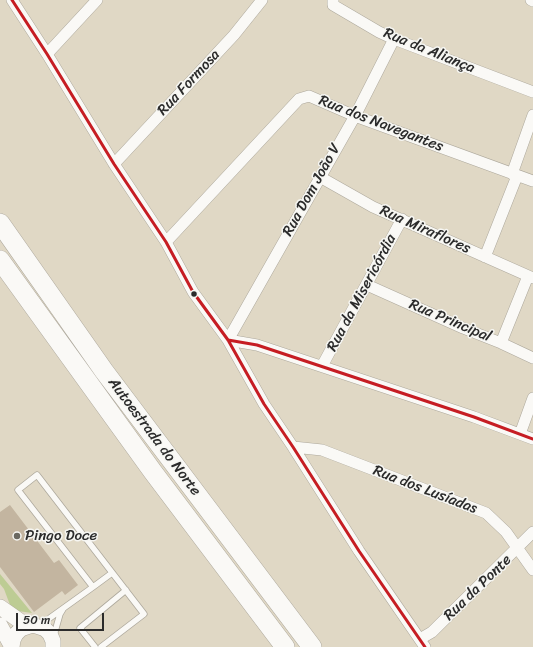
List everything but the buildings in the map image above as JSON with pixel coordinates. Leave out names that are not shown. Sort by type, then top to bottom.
[{"type":"highway","name":"Autoestrada do Norte","points":[[0,223],[104,371],[312,647]]},
{"type":"highway","name":"Autoestrada do Norte","points":[[0,260],[144,460],[285,647]]},
{"type":"street","points":[[12,0],[47,54],[114,164],[166,242],[193,292],[228,340],[264,404],[359,551],[423,643]]},
{"type":"street","points":[[47,54],[97,0]]},
{"type":"street","name":"Rua Formosa","points":[[114,164],[234,35],[262,0]]},
{"type":"street","name":"Rua da Aliança","points":[[332,0],[333,5],[394,39],[533,92]]},
{"type":"street","name":"Rua Dom João V","points":[[228,340],[354,116],[394,39]]},
{"type":"street","name":"Rua dos Navegantes","points":[[166,242],[299,99],[309,96],[354,116],[533,182]]},
{"type":"street","points":[[485,257],[514,175],[533,115]]},
{"type":"street","name":"Rua Miraflores","points":[[320,177],[373,207],[530,277]]},
{"type":"street","name":"Rua da Misericórdia","points":[[322,366],[367,286],[402,219]]},
{"type":"street","points":[[501,343],[530,277]]},
{"type":"street","name":"Rua Principal","points":[[367,286],[533,358]]},
{"type":"street","points":[[228,340],[257,345],[322,366],[474,417],[533,439]]},
{"type":"street","points":[[520,434],[533,398]]},
{"type":"street","name":"Rua dos Lusíadas","points":[[293,447],[322,450],[486,513],[506,532],[533,570]]},
{"type":"street","name":"Rua da Ponte","points":[[423,643],[432,632],[533,532]]},
{"type":"street","points":[[0,607],[33,626],[45,629],[50,634],[54,645]]},
{"type":"street","points":[[0,625],[12,647]]},
{"type":"street","points":[[12,647],[16,634],[21,629],[33,626]]},
{"type":"lane","points":[[93,586],[18,490],[37,475],[144,614],[101,647]]},
{"type":"lane","points":[[33,626],[65,608],[112,573]]},
{"type":"lane","points":[[95,647],[80,628],[126,590]]},
{"type":"lane","points":[[54,645],[60,614],[65,608]]},
{"type":"green space","points":[[0,574],[32,613],[18,611],[10,605],[4,589],[0,584]]},
{"type":"transit line","points":[[12,0],[47,54],[114,164],[166,242],[193,292],[228,340],[264,404],[359,551],[425,647]]},
{"type":"transit line","points":[[228,340],[257,345],[474,417],[533,439]]},
{"type":"place","name":"Pingo Doce","points":[[17,536]]}]
